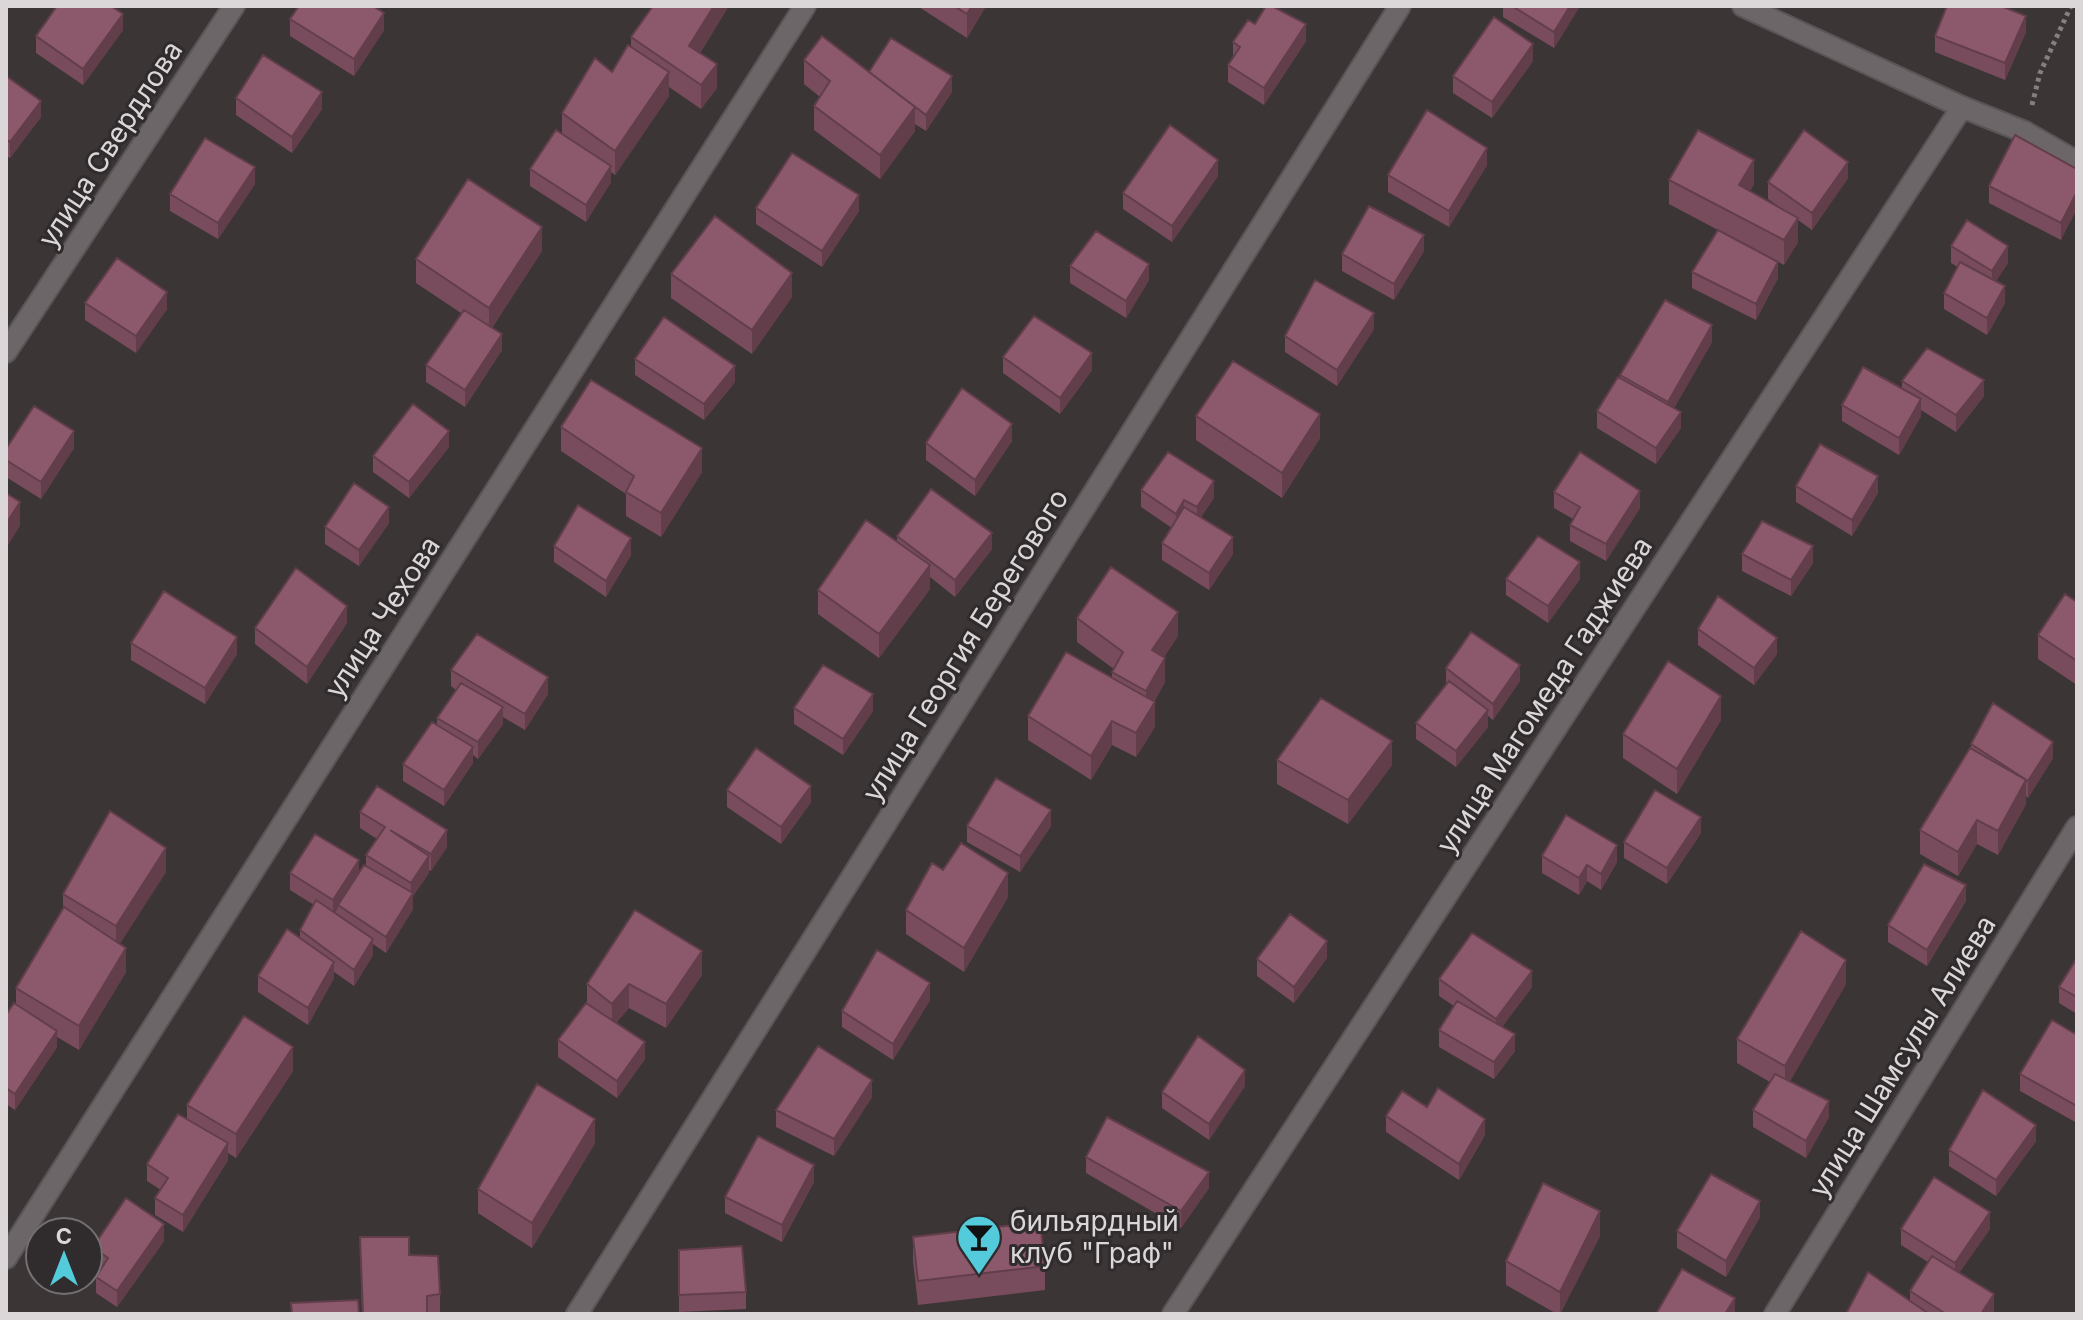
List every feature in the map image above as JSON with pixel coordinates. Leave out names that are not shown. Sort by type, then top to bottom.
[{"type":"street","name":"улица Свердлова","points":[[6,352],[234,6]]},
{"type":"street","name":"улица Чехова","points":[[6,1258],[805,6]]},
{"type":"street","name":"улица Георгия Берегового","points":[[577,1314],[1400,6]]},
{"type":"street","points":[[1743,6],[1962,107],[2025,132],[2077,162]]},
{"type":"street","name":"улица Магомеда Гаджиева","points":[[1173,1314],[1962,107]]},
{"type":"street","name":"улица Шамсулы Алиева","points":[[1775,1314],[2077,827]]},
{"type":"path","points":[[2025,132],[2040,73],[2071,6]]},
{"type":"building","points":[[57,6],[111,6],[123,14],[83,69],[36,36]]},
{"type":"building","points":[[299,6],[373,6],[384,13],[354,59],[290,19]]},
{"type":"building","points":[[653,6],[714,6],[689,46],[717,64],[701,85],[631,37]]},
{"type":"building","points":[[954,6],[972,6],[967,14]]},
{"type":"building","points":[[1266,6],[1272,6],[1306,24],[1264,88],[1228,65],[1240,47],[1233,42],[1248,20],[1255,24]]},
{"type":"building","points":[[1512,6],[1570,6],[1554,32]]},
{"type":"building","points":[[1947,6],[2001,6],[2026,16],[2005,63],[1935,36]]},
{"type":"building","points":[[1494,17],[1533,44],[1492,102],[1453,76]]},
{"type":"building","points":[[822,36],[915,107],[880,155],[814,106],[830,81],[804,60]]},
{"type":"building","points":[[891,38],[952,76],[926,115],[869,72]]},
{"type":"building","points":[[628,45],[669,72],[615,151],[562,113],[595,58],[612,72]]},
{"type":"building","points":[[263,55],[322,92],[292,137],[236,98]]},
{"type":"building","points":[[6,76],[41,101],[10,142],[6,139]]},
{"type":"building","points":[[1427,110],[1487,148],[1449,211],[1388,175]]},
{"type":"building","points":[[1170,125],[1218,160],[1172,226],[1123,193]]},
{"type":"building","points":[[556,130],[611,166],[586,205],[530,169]]},
{"type":"building","points":[[1698,130],[1754,160],[1739,185],[1798,218],[1784,240],[1669,180]]},
{"type":"building","points":[[1804,130],[1848,162],[1812,213],[1768,182]]},
{"type":"building","points":[[2015,135],[2077,169],[2077,192],[2061,223],[1989,186]]},
{"type":"building","points":[[205,138],[255,167],[218,223],[170,194]]},
{"type":"building","points":[[792,153],[859,195],[822,251],[756,208]]},
{"type":"building","points":[[468,179],[542,227],[489,308],[416,259]]},
{"type":"building","points":[[1369,206],[1424,235],[1394,284],[1342,254]]},
{"type":"building","points":[[715,216],[792,273],[752,330],[671,274]]},
{"type":"building","points":[[1967,220],[2008,246],[1992,271],[1951,246]]},
{"type":"building","points":[[1718,230],[1778,262],[1756,304],[1692,272]]},
{"type":"building","points":[[1096,231],[1149,264],[1126,301],[1070,266]]},
{"type":"building","points":[[117,258],[167,292],[136,336],[85,303]]},
{"type":"building","points":[[1960,262],[2005,286],[1987,318],[1944,293]]},
{"type":"building","points":[[1315,280],[1374,313],[1337,370],[1285,336]]},
{"type":"building","points":[[1665,300],[1712,325],[1668,402],[1620,375]]},
{"type":"building","points":[[464,310],[502,334],[465,390],[426,365]]},
{"type":"building","points":[[1034,316],[1092,353],[1060,398],[1003,357]]},
{"type":"building","points":[[664,317],[735,366],[704,404],[635,359]]},
{"type":"building","points":[[1927,348],[1984,380],[1956,415],[1902,381]]},
{"type":"building","points":[[1233,361],[1320,414],[1282,473],[1196,416]]},
{"type":"building","points":[[1863,367],[1921,399],[1899,438],[1842,405]]},
{"type":"building","points":[[1618,377],[1681,412],[1656,448],[1597,411]]},
{"type":"building","points":[[591,380],[702,448],[661,513],[626,492],[634,476],[561,427]]},
{"type":"building","points":[[962,388],[1012,424],[975,480],[926,443]]},
{"type":"building","points":[[413,404],[449,431],[409,482],[373,456]]},
{"type":"building","points":[[34,406],[74,431],[41,482],[6,460],[6,449]]},
{"type":"building","points":[[1820,444],[1878,476],[1852,520],[1796,486]]},
{"type":"building","points":[[1168,452],[1214,481],[1197,507],[1184,500],[1176,514],[1141,490]]},
{"type":"building","points":[[1580,452],[1640,491],[1606,544],[1570,525],[1580,507],[1554,492]]},
{"type":"building","points":[[354,483],[389,507],[359,550],[325,527]]},
{"type":"building","points":[[931,489],[992,533],[955,580],[897,536]]},
{"type":"building","points":[[6,493],[20,502],[6,524]]},
{"type":"building","points":[[578,505],[631,538],[606,581],[554,546]]},
{"type":"building","points":[[1184,507],[1233,537],[1209,573],[1162,543]]},
{"type":"building","points":[[866,520],[930,565],[879,634],[818,590]]},
{"type":"building","points":[[1762,521],[1813,546],[1791,580],[1742,554]]},
{"type":"building","points":[[1538,536],[1580,562],[1548,606],[1506,579]]},
{"type":"building","points":[[1111,567],[1178,612],[1152,650],[1165,658],[1146,691],[1112,672],[1123,652],[1077,618]]},
{"type":"building","points":[[296,568],[347,606],[307,667],[255,628]]},
{"type":"building","points":[[164,591],[237,637],[205,688],[131,643]]},
{"type":"building","points":[[2065,594],[2077,602],[2077,661],[2038,635]]},
{"type":"building","points":[[1718,596],[1777,638],[1754,668],[1698,629]]},
{"type":"building","points":[[1471,632],[1520,665],[1493,704],[1446,668]]},
{"type":"building","points":[[477,634],[548,677],[525,714],[451,670]]},
{"type":"building","points":[[1066,652],[1155,702],[1136,733],[1112,721],[1091,756],[1028,716]]},
{"type":"building","points":[[1668,661],[1721,696],[1677,769],[1623,734]]},
{"type":"building","points":[[823,665],[873,694],[843,739],[794,708]]},
{"type":"building","points":[[1449,681],[1488,710],[1456,751],[1416,723]]},
{"type":"building","points":[[461,683],[503,707],[478,742],[437,718]]},
{"type":"building","points":[[1321,698],[1392,741],[1348,800],[1277,760]]},
{"type":"building","points":[[1993,703],[2053,742],[2028,781],[1971,744]]},
{"type":"building","points":[[432,722],[473,747],[444,790],[403,764]]},
{"type":"building","points":[[756,748],[811,786],[781,827],[727,790]]},
{"type":"building","points":[[1970,748],[2026,780],[1998,831],[1977,820],[1958,852],[1920,830]]},
{"type":"building","points":[[996,778],[1051,810],[1020,856],[967,826]]},
{"type":"building","points":[[377,786],[447,830],[431,854],[390,830],[429,856],[411,883],[366,855],[385,827],[360,812]]},
{"type":"building","points":[[1655,790],[1701,817],[1667,868],[1624,842]]},
{"type":"building","points":[[110,811],[166,848],[116,926],[63,894]]},
{"type":"building","points":[[1566,815],[1617,845],[1601,874],[1587,865],[1579,878],[1542,856]]},
{"type":"building","points":[[315,834],[359,860],[333,900],[290,873]]},
{"type":"building","points":[[961,843],[1008,873],[964,948],[906,910],[932,863],[943,870]]},
{"type":"building","points":[[1924,864],[1966,885],[1927,950],[1888,925]]},
{"type":"building","points":[[364,865],[413,893],[386,937],[338,905]]},
{"type":"building","points":[[316,900],[373,939],[354,970],[300,930]]},
{"type":"building","points":[[64,907],[126,948],[79,1026],[16,988]]},
{"type":"building","points":[[635,910],[702,951],[666,1004],[629,984],[612,1004],[587,984]]},
{"type":"building","points":[[1290,914],[1327,941],[1294,987],[1257,959]]},
{"type":"building","points":[[287,929],[334,962],[308,1008],[258,976]]},
{"type":"building","points":[[1801,931],[1846,960],[1785,1066],[1737,1039]]},
{"type":"building","points":[[1472,933],[1532,971],[1496,1019],[1439,979]]},
{"type":"building","points":[[877,950],[930,983],[893,1044],[842,1011]]},
{"type":"building","points":[[2077,958],[2077,997],[2059,987]]},
{"type":"building","points":[[1457,1001],[1515,1034],[1494,1062],[1439,1030]]},
{"type":"building","points":[[14,1003],[57,1031],[15,1094],[6,1088],[6,1015]]},
{"type":"building","points":[[586,1003],[645,1042],[617,1081],[558,1040]]},
{"type":"building","points":[[244,1016],[293,1047],[236,1134],[187,1105]]},
{"type":"building","points":[[2052,1020],[2077,1035],[2077,1106],[2020,1074]]},
{"type":"building","points":[[1198,1036],[1245,1070],[1209,1124],[1162,1092]]},
{"type":"building","points":[[818,1046],[872,1080],[834,1139],[776,1110]]},
{"type":"building","points":[[1775,1074],[1829,1101],[1806,1141],[1753,1110]]},
{"type":"building","points":[[537,1084],[595,1119],[532,1223],[478,1189]]},
{"type":"building","points":[[1438,1088],[1485,1119],[1459,1164],[1386,1116],[1402,1091],[1427,1107]]},
{"type":"building","points":[[1983,1090],[2036,1125],[1996,1180],[1949,1150]]},
{"type":"building","points":[[178,1114],[228,1143],[183,1215],[155,1198],[168,1178],[147,1164]]},
{"type":"building","points":[[1107,1117],[1209,1172],[1181,1211],[1086,1157]]},
{"type":"building","points":[[758,1136],[814,1165],[782,1225],[725,1197]]},
{"type":"building","points":[[1711,1174],[1760,1201],[1726,1261],[1677,1231]]},
{"type":"building","points":[[1934,1177],[1990,1212],[1955,1263],[1901,1229]]},
{"type":"building","points":[[1543,1183],[1600,1211],[1560,1292],[1506,1261]]},
{"type":"building","points":[[126,1198],[164,1224],[117,1291],[104,1282],[104,1264],[108,1258],[104,1255],[104,1231]]},
{"type":"building","points":[[1040,1222],[1045,1266],[918,1281],[913,1237]]},
{"type":"building","points":[[360,1237],[409,1237],[409,1255],[438,1256],[440,1294],[427,1296],[427,1314],[363,1314]]},
{"type":"building","points":[[742,1246],[746,1292],[679,1295],[679,1250]]},
{"type":"building","points":[[1932,1256],[1994,1294],[1981,1314],[1946,1314],[1910,1291]]},
{"type":"building","points":[[1682,1269],[1735,1298],[1725,1314],[1656,1314]]},
{"type":"building","points":[[1868,1272],[1929,1314],[1846,1314]]},
{"type":"building","points":[[358,1300],[359,1314],[292,1314],[291,1303]]},
{"type":"place","name":"бильярдный клуб \"Граф\"","points":[[979,1276]]}]
